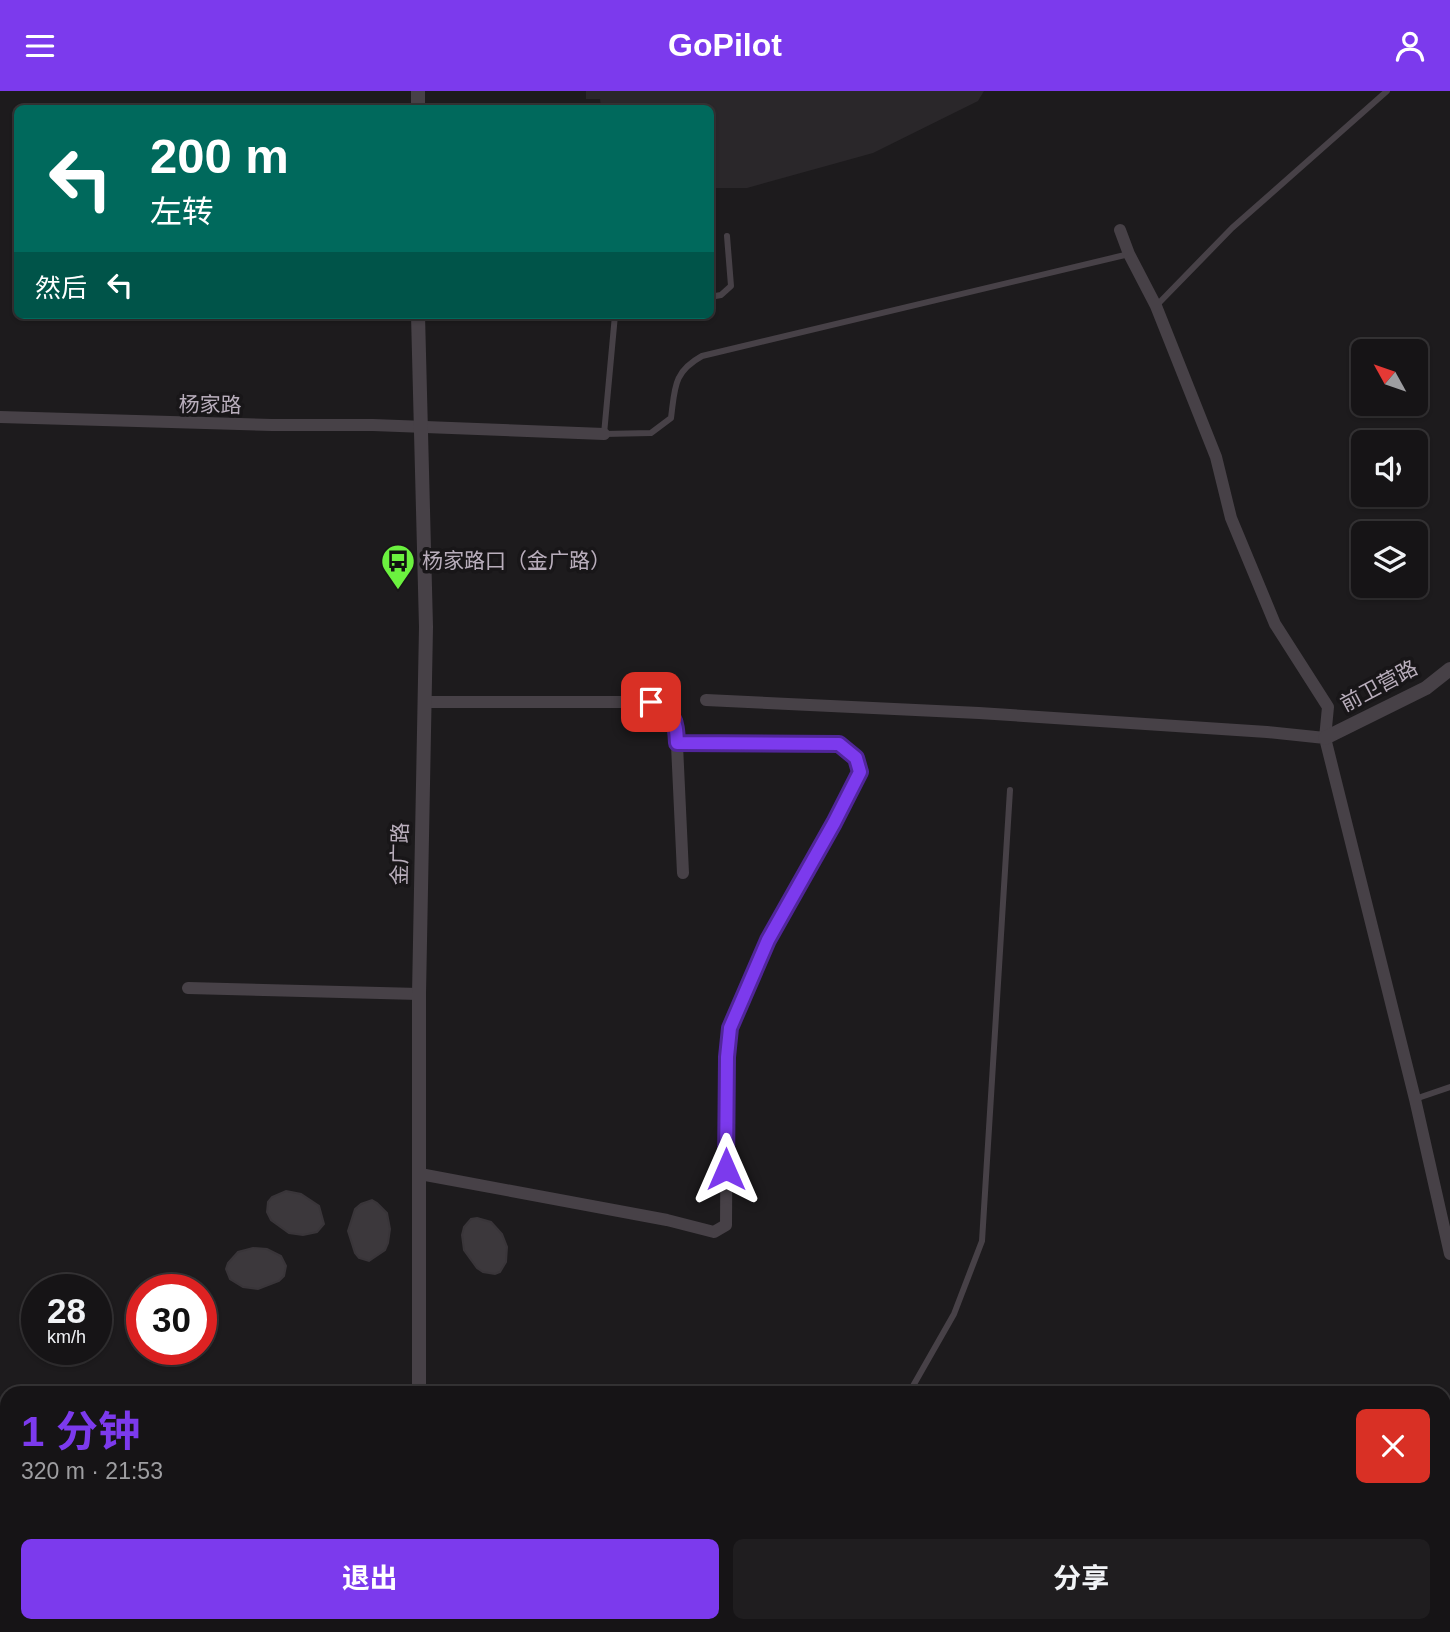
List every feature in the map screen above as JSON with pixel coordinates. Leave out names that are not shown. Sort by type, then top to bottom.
[{"type":"street","points":[[1120,230],[1129,254],[1156,306],[1216,457],[1231,518],[1275,624],[1328,707],[1325,738],[1415,1099],[1450,1254]]},
{"type":"street","name":"金广路","points":[[418,319],[425,627],[419,994],[419,1386]]},
{"type":"street","name":"杨家路","points":[[0,417],[604,434]]},
{"type":"street","name":"前卫营路","points":[[1325,738],[1426,688],[1450,669]]},
{"type":"street","points":[[706,700],[979,713],[1325,738]]},
{"type":"street","points":[[424,702],[651,702],[669,711],[676,724],[683,873]]},
{"type":"street","points":[[420,1174],[667,1220],[714,1232],[726,1225],[727,1057],[730,1028],[768,940],[860,772],[856,758],[839,744],[677,743]]},
{"type":"street","points":[[188,988],[419,994]]},
{"type":"lane","points":[[1156,306],[1232,228],[1387,91]]},
{"type":"lane","points":[[714,296],[721,295],[731,286],[727,236]]},
{"type":"lane","points":[[615,319],[604,434],[651,433],[671,418],[676,383],[685,365],[702,356],[1129,254]]},
{"type":"lane","points":[[913,1386],[954,1314],[982,1241],[1010,790]]},
{"type":"lane","points":[[1415,1099],[1450,1087]]},
{"type":"shaded area","points":[[586,91],[984,91],[978,101],[873,153],[747,188],[714,188],[714,105],[601,105],[600,99],[586,99]]},
{"type":"building","points":[[286,1191],[301,1194],[319,1206],[324,1224],[317,1232],[303,1235],[289,1233],[271,1220],[267,1212],[268,1202],[272,1197]]},
{"type":"building","points":[[372,1200],[387,1213],[390,1229],[385,1250],[369,1261],[359,1258],[355,1253],[348,1231],[355,1209]]},
{"type":"building","points":[[471,1219],[491,1222],[502,1234],[507,1247],[506,1262],[500,1272],[495,1274],[477,1268],[464,1250],[464,1227]]},
{"type":"building","points":[[253,1248],[267,1249],[281,1256],[286,1266],[284,1276],[279,1281],[258,1289],[243,1287],[230,1279],[226,1269],[228,1263],[238,1252]]},
{"type":"place","name":"杨家路口（金广路）","points":[[398,591]]},
{"type":"route","points":[[651,702],[669,711],[676,724],[677,743],[839,744],[856,758],[860,772],[768,940],[730,1028],[727,1057],[726,1169]]}]
